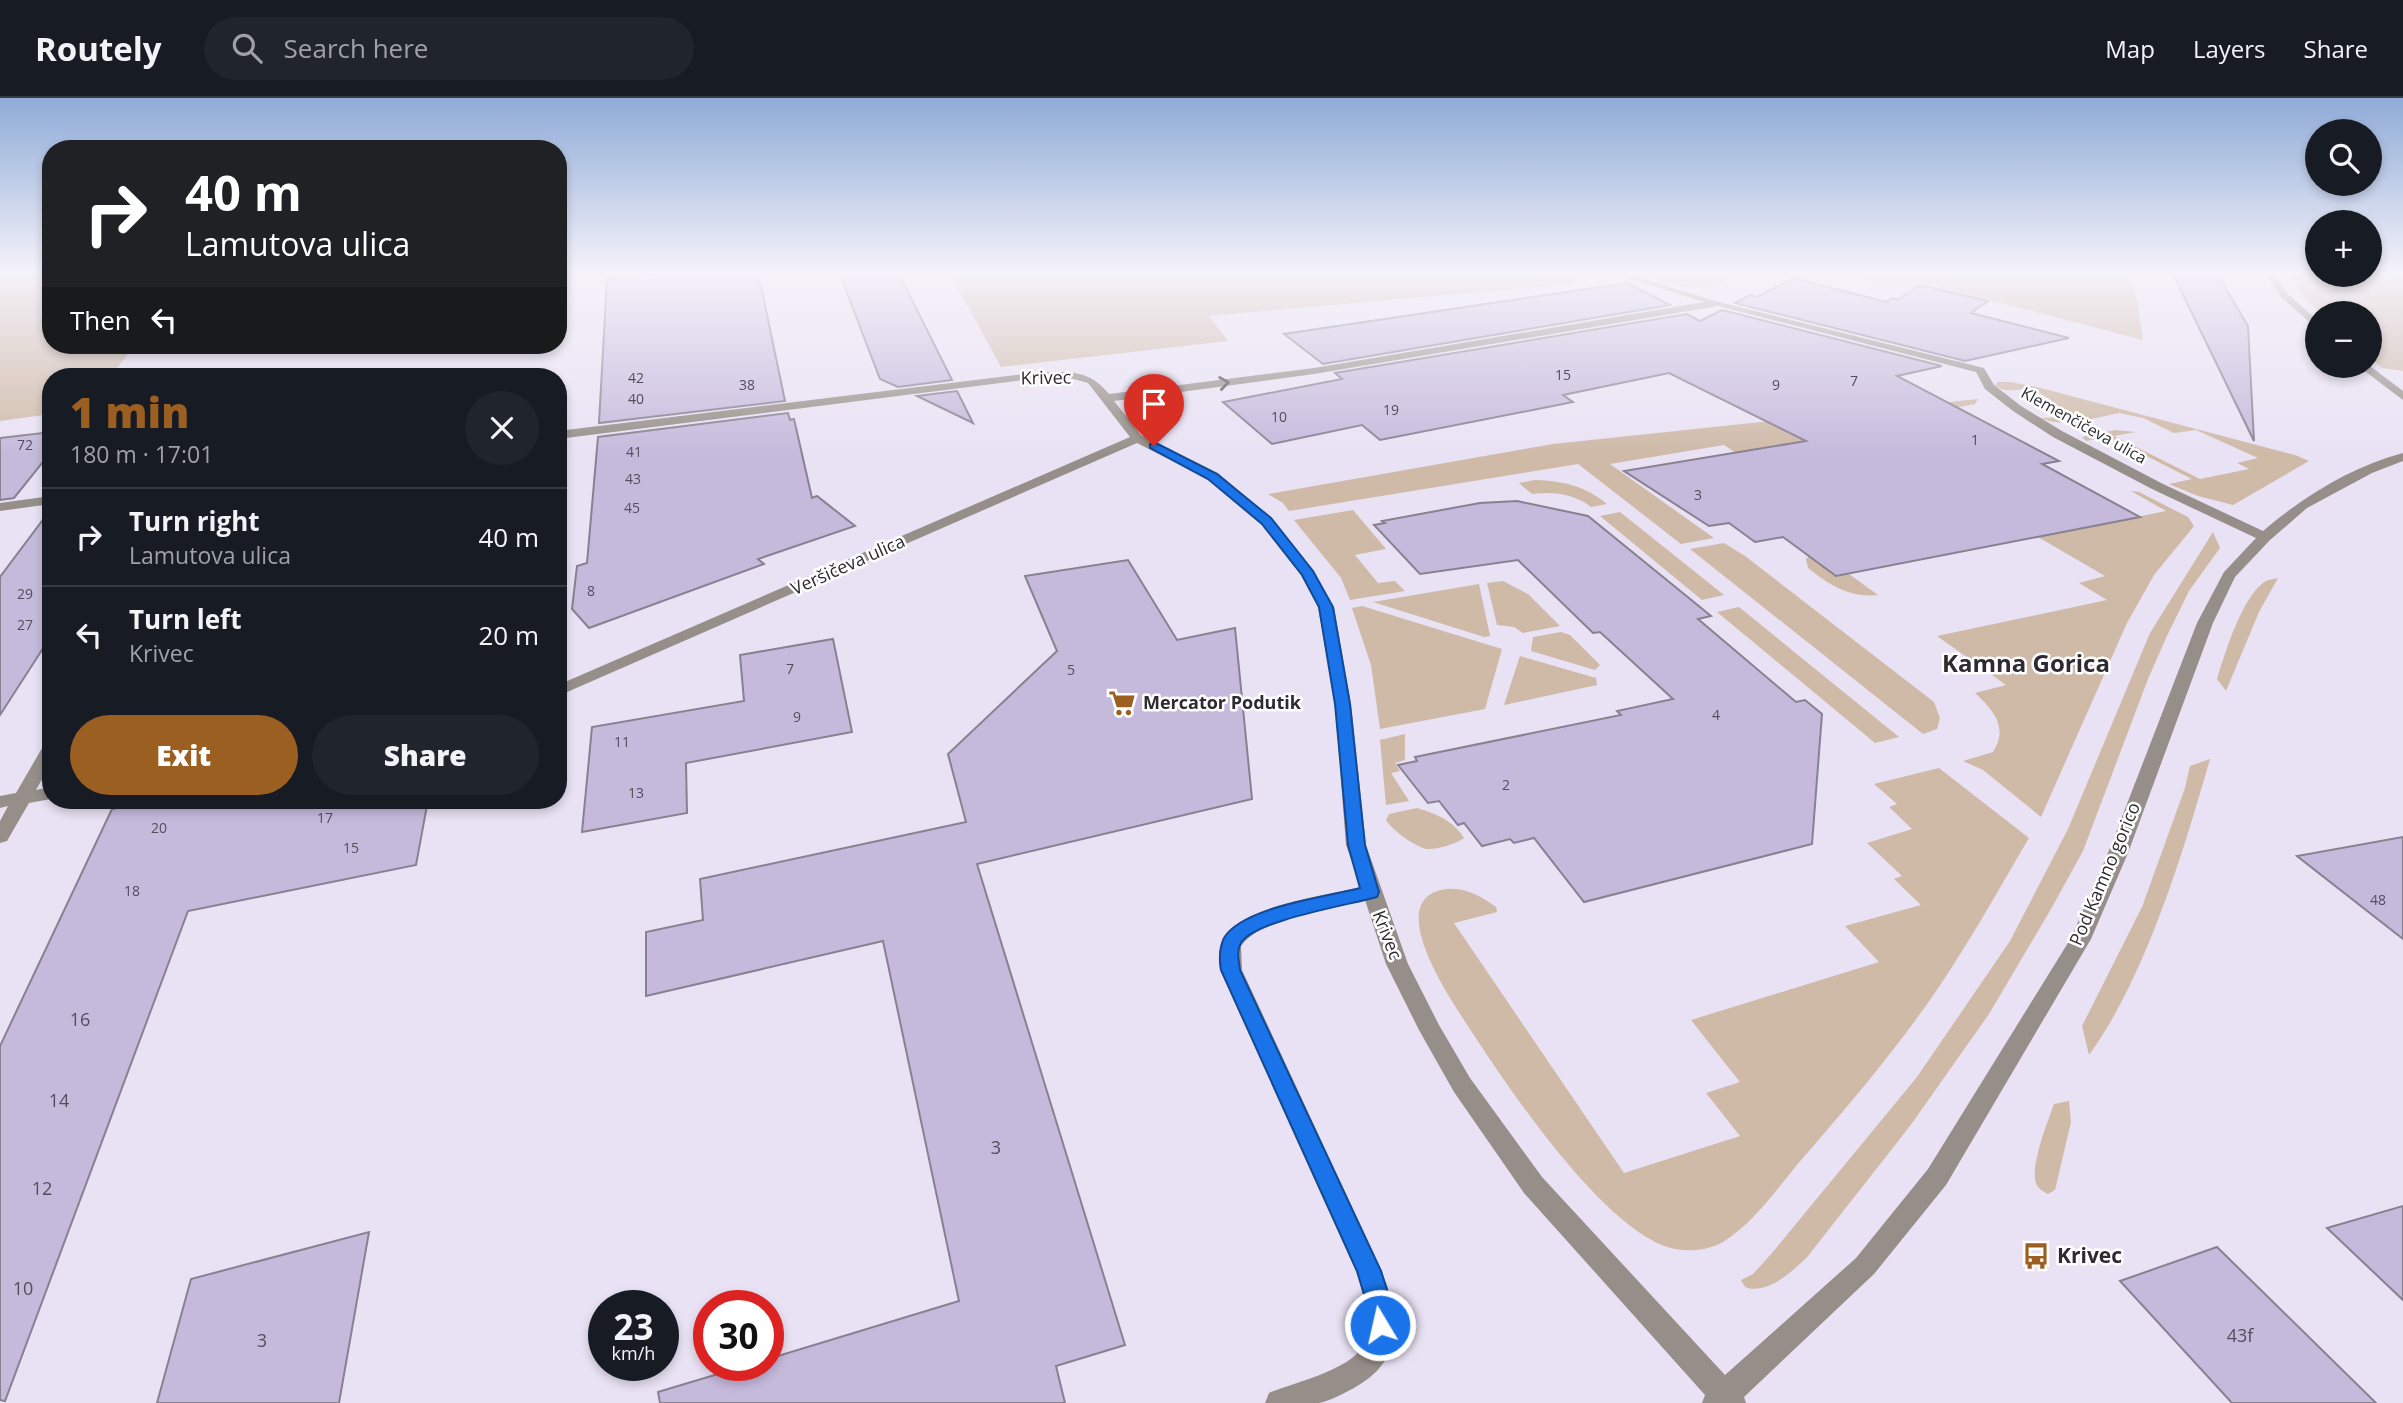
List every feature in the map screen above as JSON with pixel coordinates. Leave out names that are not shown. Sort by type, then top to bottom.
[{"type":"street","name":"Klemenčičeva ulica","points":[[1108,398],[1314,371],[1540,333]]},
{"type":"street","name":"Klemenčičeva ulica","points":[[1835,333],[1980,370],[1982,381],[1993,392],[2041,424],[2141,478],[2265,537]]},
{"type":"street","name":"Krivec","points":[[567,434],[1040,375],[1071,375],[1092,381],[1137,438],[1213,477],[1266,521],[1308,574],[1326,607],[1343,704],[1356,845],[1397,964],[1430,1030],[1462,1085],[1534,1185],[1725,1401]]},
{"type":"street","points":[[2378,378],[2403,397]]},
{"type":"street","name":"Veršičeva ulica","points":[[567,687],[1137,438]]},
{"type":"street","name":"Pod Kamno gorico","points":[[1725,1401],[1865,1266],[1937,1177],[2081,939],[2118,853],[2205,623],[2230,575],[2265,537],[2302,505],[2367,470],[2403,457]]},
{"type":"street","points":[[0,507],[42,501]]},
{"type":"street","points":[[0,837],[42,763]]},
{"type":"street","points":[[0,802],[42,795]]},
{"type":"street","points":[[1279,1403],[1333,1384],[1363,1366],[1380,1341],[1380,1308],[1369,1271],[1231,970],[1228,955],[1238,934],[1263,919],[1370,892]]},
{"type":"shaded area","points":[[0,333],[42,333],[42,354],[128,354],[117,368],[42,368],[42,415],[0,421]]},
{"type":"shaded area","points":[[982,333],[1222,333],[1228,341],[1001,367]]},
{"type":"shaded area","points":[[2116,333],[2142,333],[2143,340]]},
{"type":"shaded area","points":[[2382,333],[2403,333],[2403,371],[2382,368]]},
{"type":"shaded area","points":[[1998,382],[2037,387],[2295,455],[2309,461],[2233,505],[2198,496],[2169,484],[2192,479],[2109,437],[2086,441],[2082,437],[2115,430],[2136,432],[2114,436],[2200,479],[2249,469],[2237,463],[2258,458],[2196,430],[2174,433],[2143,418],[2119,413],[2080,421],[2049,421],[2041,418],[2071,417],[2038,392],[2028,389],[2004,390],[1995,385]]},
{"type":"shaded area","points":[[1978,399],[1975,404],[1893,420],[1755,466],[1724,445],[1610,464],[1714,538],[1681,544],[1578,464],[1289,511],[1283,503],[1268,494],[1553,444]]},
{"type":"shaded area","points":[[1535,480],[1574,486],[1607,504],[1591,507],[1563,494],[1532,494],[1519,483]]},
{"type":"shaded area","points":[[2131,491],[2139,492],[2188,517],[2194,526],[2154,575],[2127,623],[2041,817],[1983,770],[1963,761],[1993,752],[1998,743],[1997,720],[1975,693],[2006,685],[1937,636],[2107,600],[2079,583],[2105,576],[2038,537],[2166,511]]},
{"type":"shaded area","points":[[1353,510],[1386,549],[1355,555],[1378,583],[1395,581],[1405,591],[1350,600],[1341,578],[1294,520]]},
{"type":"shaded area","points":[[1620,512],[1724,595],[1702,600],[1600,516]]},
{"type":"shaded area","points":[[2213,532],[2220,548],[2189,591],[2166,638],[2083,851],[1989,1014],[1910,1126],[1808,1256],[1771,1285],[1753,1289],[1745,1287],[1741,1280],[1753,1274],[1772,1253],[1917,1077],[2010,941],[2068,829],[2150,633]]},
{"type":"shaded area","points":[[1724,543],[1745,556],[1934,702],[1940,718],[1937,729],[1923,734],[1690,549]]},
{"type":"shaded area","points":[[1809,556],[1837,576],[1849,574],[1878,595],[1858,594],[1832,585],[1808,568],[1806,559]]},
{"type":"shaded area","points":[[2278,578],[2259,612],[2226,691],[2217,679],[2241,614],[2263,583]]},
{"type":"shaded area","points":[[1503,581],[1528,594],[1560,626],[1523,633],[1514,627],[1497,625],[1487,583]]},
{"type":"shaded area","points":[[1479,584],[1490,636],[1484,637],[1373,602]]},
{"type":"shaded area","points":[[1362,606],[1502,649],[1485,709],[1380,729],[1371,665],[1352,608]]},
{"type":"shaded area","points":[[1739,607],[1899,737],[1875,743],[1717,612]]},
{"type":"shaded area","points":[[1561,632],[1570,635],[1600,665],[1595,670],[1531,651],[1533,637]]},
{"type":"shaded area","points":[[1520,656],[1596,678],[1597,685],[1504,705]]},
{"type":"shaded area","points":[[1405,734],[1405,760],[1395,763],[1400,771],[1391,773],[1409,801],[1386,805],[1380,740]]},
{"type":"shaded area","points":[[2210,759],[2161,913],[2128,989],[2089,1055],[2082,1026],[2142,907],[2185,788],[2190,766]]},
{"type":"shaded area","points":[[1939,768],[2029,838],[1960,954],[1916,1019],[1879,1067],[1745,1225],[1723,1242],[1700,1250],[1675,1249],[1647,1238],[1618,1216],[1558,1152],[1529,1115],[1464,1020],[1435,971],[1426,950],[1420,930],[1419,912],[1426,898],[1441,890],[1456,889],[1477,895],[1496,907],[1497,912],[1454,923],[1624,1173],[1740,1136],[1706,1093],[1740,1082],[1691,1020],[1879,962],[1845,926],[1921,905],[1894,879],[1902,876],[1867,843],[1912,829],[1889,807],[1897,804],[1874,784]]},
{"type":"shaded area","points":[[1417,808],[1443,818],[1464,838],[1446,846],[1426,849],[1404,837],[1386,820],[1389,814]]},
{"type":"shaded area","points":[[2069,1101],[2071,1122],[2055,1190],[2048,1194],[2036,1183],[2037,1155],[2054,1104]]},
{"type":"building","points":[[604,333],[771,333],[785,401],[599,423]]},
{"type":"building","points":[[862,333],[928,333],[952,380],[898,387],[880,379]]},
{"type":"building","points":[[1291,333],[1506,333],[1323,364],[1284,334]]},
{"type":"building","points":[[1574,333],[1812,333],[1942,366],[1897,376],[2059,461],[2042,464],[2140,517],[1836,576],[1783,537],[1755,542],[1729,523],[1709,526],[1624,471],[1806,441],[1669,373],[1563,395],[1573,402],[1380,440],[1362,425],[1272,444],[1223,402],[1342,379],[1335,373]]},
{"type":"building","points":[[1854,333],[2049,333],[2069,338],[1965,361]]},
{"type":"building","points":[[2202,333],[2248,333],[2254,441]]},
{"type":"building","points":[[957,391],[973,423],[917,396]]},
{"type":"building","points":[[788,413],[790,420],[794,419],[812,498],[817,496],[855,526],[758,559],[764,564],[589,628],[572,609],[577,566],[587,563],[598,437]]},
{"type":"building","points":[[42,433],[42,463],[14,498],[0,500],[0,438]]},
{"type":"building","points":[[1517,501],[1588,516],[1711,616],[1698,619],[1796,702],[1805,700],[1822,714],[1812,844],[1584,902],[1534,838],[1514,843],[1510,839],[1482,846],[1464,823],[1458,825],[1439,801],[1428,803],[1398,765],[1417,761],[1415,757],[1621,715],[1617,711],[1673,699],[1600,632],[1593,633],[1518,560],[1420,574],[1374,525],[1385,523],[1382,521],[1480,503]]},
{"type":"building","points":[[42,521],[42,650],[0,715],[0,577]]},
{"type":"building","points":[[1128,560],[1177,640],[1235,628],[1252,799],[977,864],[1125,1345],[1056,1366],[1065,1403],[660,1403],[658,1392],[695,1381],[784,1381],[784,1354],[959,1301],[883,941],[646,996],[646,932],[703,920],[700,879],[966,822],[948,754],[1057,651],[1025,576]]},
{"type":"building","points":[[833,639],[852,732],[686,763],[687,813],[582,832],[592,727],[744,701],[740,655]]},
{"type":"building","points":[[112,809],[426,809],[416,865],[188,911],[5,1401],[0,1400],[0,1046]]},
{"type":"building","points":[[2403,837],[2403,939],[2297,856]]},
{"type":"building","points":[[2403,1206],[2403,1300],[2327,1228]]},
{"type":"building","points":[[369,1232],[339,1403],[157,1403],[191,1279]]},
{"type":"building","points":[[2217,1247],[2376,1403],[2232,1403],[2120,1281]]},
{"type":"place","name":"Mercator Podutik","points":[[1122,703]]},
{"type":"place","name":"Krivec","points":[[2036,1256]]},
{"type":"district","name":"Kamna Gorica","points":[[2026,664]]},
{"type":"route","points":[[1154,446],[1213,477],[1266,521],[1308,574],[1326,607],[1343,704],[1356,845],[1370,892],[1263,919],[1244,928],[1233,940],[1228,955],[1231,970],[1369,1271],[1380,1308],[1380,1325]]}]
